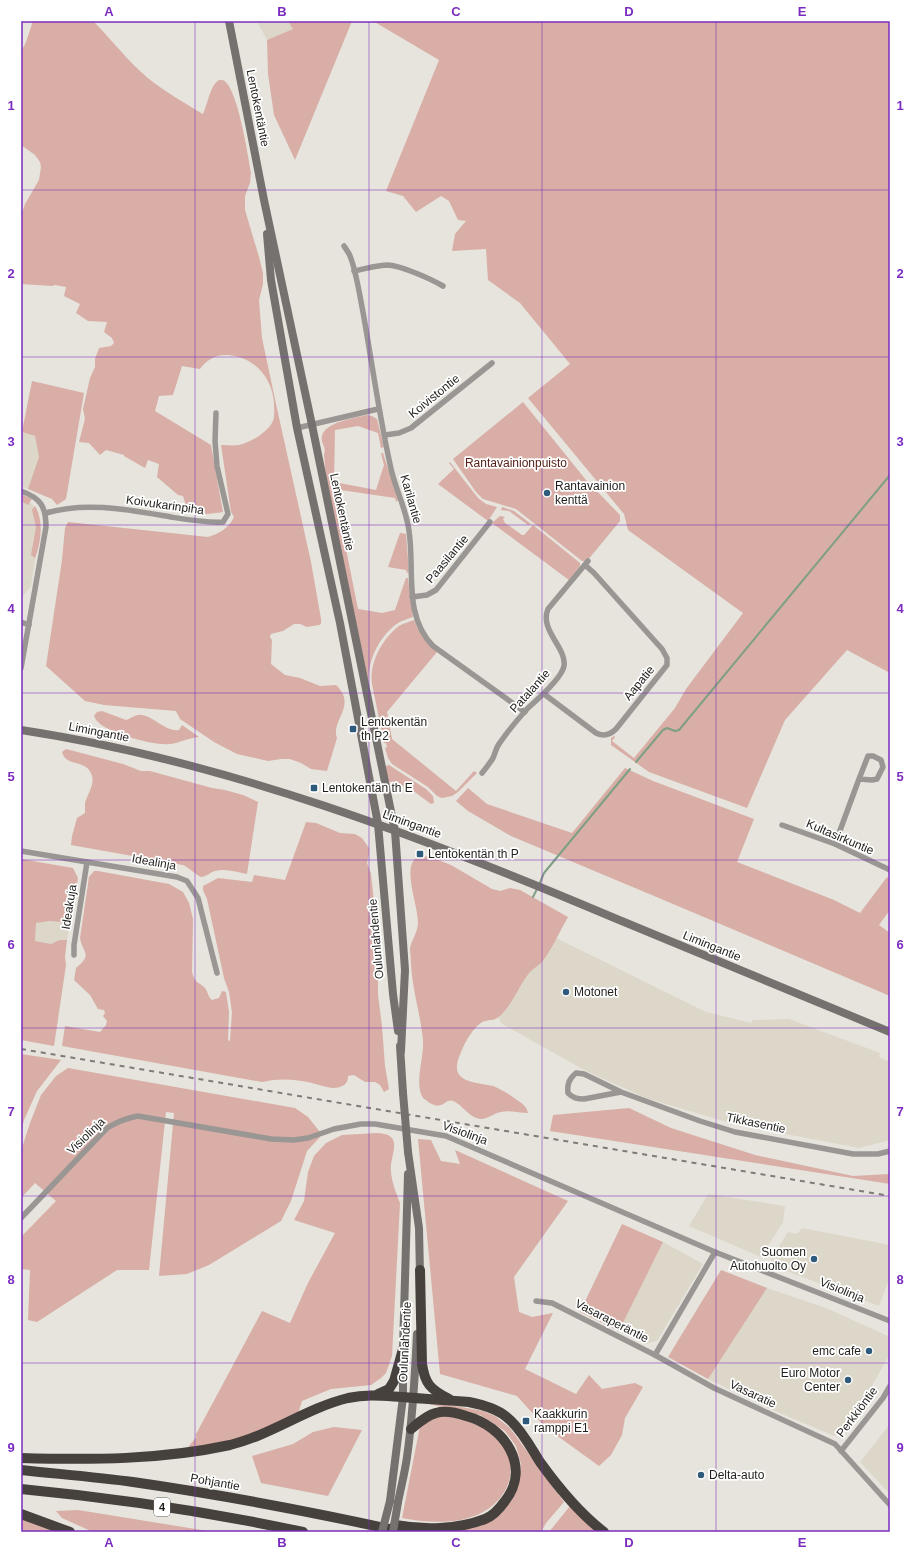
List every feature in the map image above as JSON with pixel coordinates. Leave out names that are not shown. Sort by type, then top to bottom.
[{"type":"highway","points":[[420,1270],[422,1364],[424,1377],[435,1392],[453,1400]]},
{"type":"highway","points":[[21,1458],[94,1460],[201,1451],[232,1444],[261,1435],[325,1405],[349,1398],[376,1394],[389,1389],[394,1381],[402,1349]]},
{"type":"highway","points":[[376,1394],[453,1400],[482,1405],[497,1410],[510,1419],[520,1431],[562,1490],[591,1522],[604,1532]]},
{"type":"highway","points":[[342,1519],[418,1528],[459,1525],[485,1519],[494,1514],[510,1495],[516,1474],[514,1461],[509,1446],[493,1429],[472,1417],[452,1412],[436,1413],[424,1418],[411,1429]]},
{"type":"highway","name":"Pohjantie","points":[[21,1470],[131,1482],[202,1493],[342,1519],[402,1532]]},
{"type":"highway","name":"4","points":[[21,1489],[140,1503],[302,1532]]},
{"type":"highway","points":[[21,1514],[70,1532]]},
{"type":"main road","name":"Lentokentäntie","points":[[229,21],[264,200],[395,830]]},
{"type":"main road","name":"Lentokentäntie","points":[[264,200],[271,280],[297,428],[340,623],[378,824]]},
{"type":"main road","name":"Limingantie","points":[[21,730],[139,752],[256,785],[378,824],[548,890],[890,1032]]},
{"type":"main road","name":"Oulunlahdentie","points":[[378,824],[393,994],[401,1051]]},
{"type":"main road","name":"Oulunlahdentie","points":[[393,1532],[411,1429],[420,1270],[419,1228],[408,1152],[403,1093],[401,1051],[404,970],[395,830]]},
{"type":"main road","name":"Oulunlahdentie","points":[[382,1532],[390,1500],[403,1397],[402,1349],[408,1152]]},
{"type":"street","name":"Karilantie","points":[[344,246],[350,256],[354,271],[372,361],[378,410],[385,435],[390,465],[408,526],[411,548],[412,597],[414,613],[429,641],[525,712]]},
{"type":"street","points":[[354,271],[383,266],[393,266],[430,278],[443,286]]},
{"type":"street","name":"Koivistontie","points":[[385,435],[399,433],[411,428],[492,363]]},
{"type":"street","points":[[297,428],[378,410]]},
{"type":"street","name":"Koivukarinpiha","points":[[46,513],[65,508],[91,507],[146,513],[209,523],[223,522],[228,514],[217,466],[215,441],[216,413]]},
{"type":"street","points":[[21,491],[37,500],[46,513],[46,527],[21,668]]},
{"type":"street","name":"Paasilantie","points":[[412,597],[427,595],[436,590],[490,522]]},
{"type":"street","name":"Aapatie","points":[[544,694],[596,733],[606,735],[616,729],[667,665],[667,658],[662,649],[586,563]]},
{"type":"street","name":"Patalantie","points":[[482,773],[492,760],[501,741],[525,712],[556,680],[564,666],[563,658],[545,621],[546,613],[586,563]]},
{"type":"street","points":[[21,622],[29,625]]},
{"type":"street","points":[[835,844],[859,779],[868,756],[873,756],[881,760],[883,767],[877,778],[872,780],[859,779]]},
{"type":"street","name":"Kultasirkuntie","points":[[782,825],[835,844],[890,870]]},
{"type":"street","name":"Idealinja","points":[[21,851],[177,877],[187,881],[198,898],[217,973]]},
{"type":"street","name":"Ideakuja","points":[[74,955],[74,945],[87,862]]},
{"type":"street","name":"Tikkasentie","points":[[621,1092],[577,1099],[568,1093],[567,1085],[570,1078],[576,1073],[584,1074],[621,1092],[700,1121],[735,1132],[852,1154],[878,1154],[890,1151]]},
{"type":"street","name":"Visiolinja","points":[[21,1218],[107,1128],[129,1117],[138,1116],[271,1139],[294,1140],[308,1138],[321,1133],[361,1124],[375,1124],[446,1136],[715,1252],[890,1321]]},
{"type":"street","name":"Vasaraperäntie","points":[[536,1301],[552,1303],[656,1355],[715,1252]]},
{"type":"street","name":"Vasaratie","points":[[656,1355],[714,1388],[835,1444],[890,1505]]},
{"type":"street","name":"Perkkiöntie","points":[[841,1451],[883,1398],[890,1386]]},
{"type":"shaded area","points":[[288,21],[293,29],[267,40],[258,23]]},
{"type":"shaded area","points":[[21,422],[23,423],[22,432],[35,436],[39,457],[28,489],[21,486]]},
{"type":"shaded area","points":[[21,497],[29,501],[35,507],[40,528],[31,586],[21,598]]},
{"type":"shaded area","points":[[50,921],[70,923],[67,940],[59,940],[51,944],[35,941],[36,923]]},
{"type":"shaded area","points":[[550,935],[706,1012],[751,1023],[753,1020],[789,1019],[880,1053],[879,1057],[890,1062],[890,1140],[859,1148],[738,1125],[706,1116],[646,1098],[586,1071],[502,1024],[499,1019],[498,1011]]},
{"type":"shaded area","points":[[708,1194],[785,1206],[783,1222],[761,1257],[689,1226]]},
{"type":"shaded area","points":[[802,1228],[890,1245],[890,1277],[879,1306],[768,1264],[788,1232],[797,1234]]},
{"type":"shaded area","points":[[663,1242],[703,1264],[657,1341],[645,1344],[619,1331]]},
{"type":"shaded area","points":[[767,1288],[826,1308],[890,1337],[890,1354],[865,1398],[834,1436],[768,1408],[708,1379]]},
{"type":"shaded area","points":[[890,1424],[890,1494],[860,1462]]},
{"type":"green space","points":[[33,21],[93,21],[128,59],[154,83],[169,94],[203,114],[212,88],[221,80],[228,85],[234,97],[244,133],[251,172],[250,183],[245,196],[245,210],[263,273],[263,284],[259,300],[262,338],[311,562],[321,619],[321,624],[319,625],[307,627],[300,624],[294,624],[283,631],[271,634],[271,664],[285,675],[300,678],[320,686],[336,685],[342,693],[344,707],[337,726],[337,738],[327,771],[311,769],[290,759],[268,761],[237,754],[214,742],[180,719],[176,711],[104,705],[85,701],[46,666],[62,560],[65,528],[68,522],[208,537],[220,532],[229,525],[234,517],[231,512],[221,445],[239,445],[248,442],[267,429],[274,419],[274,403],[270,385],[260,370],[246,360],[228,355],[212,358],[200,369],[182,366],[173,395],[159,396],[155,411],[211,445],[223,512],[200,514],[187,509],[183,496],[178,495],[157,477],[159,464],[148,460],[145,468],[124,455],[106,450],[100,455],[89,443],[79,442],[85,419],[83,409],[90,378],[95,367],[95,359],[99,348],[111,346],[114,343],[112,338],[104,332],[107,322],[88,321],[76,313],[80,304],[64,296],[66,287],[55,285],[21,284],[21,216],[25,204],[39,180],[41,167],[40,162],[35,155],[21,145],[21,52]]},
{"type":"green space","points":[[288,21],[352,21],[295,160],[274,115],[268,74],[267,40],[293,29]]},
{"type":"green space","points":[[373,21],[890,21],[890,673],[847,650],[785,720],[747,808],[649,772],[611,745],[611,738],[614,736],[615,737],[612,741],[634,758],[675,708],[686,689],[743,613],[628,530],[624,514],[528,398],[570,364],[520,303],[488,280],[486,249],[452,251],[455,234],[466,221],[458,220],[449,201],[441,196],[416,212],[403,196],[386,191],[439,60]]},
{"type":"green space","points":[[32,381],[84,393],[66,499],[57,505],[52,499],[28,489],[39,457],[35,436],[22,432]]},
{"type":"green space","name":"Rantavainionpuisto","points":[[523,402],[586,480],[620,515],[620,521],[587,561],[582,561],[516,509],[483,499],[476,492],[453,459]]},
{"type":"green space","points":[[367,415],[377,419],[384,447],[381,448],[378,433],[358,426],[335,430],[334,482],[376,490],[384,465],[381,453],[383,453],[398,500],[396,502],[395,498],[334,489],[358,609],[382,613],[395,610],[406,578],[408,578],[413,617],[398,623],[385,635],[372,659],[369,686],[326,479],[325,449],[322,441],[324,431],[334,424]]},
{"type":"green space","points":[[450,462],[478,498],[486,504],[497,507],[488,521],[438,484],[454,469],[449,463]]},
{"type":"green space","points":[[21,494],[32,499],[28,505],[21,501]]},
{"type":"green space","points":[[35,506],[40,518],[41,532],[35,558],[31,555],[36,527],[32,510]]},
{"type":"green space","points":[[502,507],[514,511],[531,524],[528,525],[509,511],[501,510]]},
{"type":"green space","points":[[500,516],[505,517],[503,519],[505,523],[522,535],[524,535],[533,525],[580,563],[580,566],[569,580],[492,523]]},
{"type":"green space","points":[[400,533],[406,534],[409,572],[407,573],[406,570],[388,567]]},
{"type":"green space","points":[[414,620],[423,638],[437,652],[387,712],[392,739],[456,791],[474,771],[477,773],[458,792],[452,796],[442,798],[437,796],[428,787],[392,764],[388,758],[385,748],[387,747],[386,743],[384,743],[372,684],[375,660],[382,645],[399,626]]},
{"type":"green space","points":[[102,711],[126,720],[137,715],[146,716],[169,729],[174,730],[179,730],[182,725],[199,737],[170,744],[153,743],[131,738],[102,726],[94,716],[97,712]]},
{"type":"green space","points":[[66,749],[123,764],[141,771],[150,771],[212,788],[225,790],[243,795],[258,802],[247,874],[223,870],[215,871],[201,877],[183,865],[71,845],[77,818],[85,813],[85,803],[93,780],[88,769],[80,764],[67,760],[64,757],[62,752]]},
{"type":"green space","points":[[389,765],[426,789],[433,796],[434,803],[431,804],[408,787],[387,781],[385,766]]},
{"type":"green space","points":[[625,768],[653,781],[754,819],[737,862],[834,900],[860,913],[887,877],[890,879],[890,910],[879,925],[890,933],[890,996],[511,836],[468,811],[456,801],[468,788],[487,804],[572,833]]},
{"type":"green space","points":[[306,822],[316,823],[340,833],[355,834],[362,838],[369,848],[367,863],[371,874],[375,911],[378,960],[378,995],[385,1066],[389,1089],[384,1092],[380,1085],[375,1082],[365,1082],[354,1075],[348,1076],[347,1082],[344,1085],[334,1088],[293,1080],[274,1080],[262,1082],[62,1046],[65,1026],[100,1032],[106,1025],[107,1021],[103,1016],[105,1013],[104,1010],[98,1009],[90,995],[74,980],[76,968],[86,957],[80,938],[89,877],[94,871],[169,884],[183,892],[189,903],[193,919],[193,976],[205,988],[212,1000],[219,998],[222,991],[226,992],[229,1012],[228,1040],[230,1041],[232,1012],[229,992],[224,978],[203,886],[218,878],[252,882],[254,875],[285,880]]},
{"type":"green space","points":[[428,856],[451,865],[492,889],[500,891],[510,888],[520,890],[568,917],[546,957],[526,977],[506,1010],[496,1019],[482,1022],[478,1025],[467,1040],[458,1060],[457,1068],[462,1078],[493,1086],[522,1104],[527,1109],[528,1113],[504,1111],[481,1119],[473,1116],[453,1101],[448,1101],[437,1106],[433,1105],[423,1098],[420,1092],[419,1078],[423,1041],[413,983],[410,948],[418,922],[410,872],[411,865],[414,860],[419,857]]},
{"type":"green space","points":[[21,859],[73,868],[78,878],[70,923],[50,921],[36,923],[35,941],[51,944],[59,940],[67,940],[65,957],[66,965],[54,1046],[21,1040]]},
{"type":"green space","points":[[21,1054],[61,1060],[37,1091],[24,1120],[21,1132]]},
{"type":"green space","points":[[68,1068],[295,1108],[308,1117],[320,1132],[320,1137],[307,1151],[291,1201],[281,1221],[209,1265],[187,1274],[159,1276],[174,1113],[166,1112],[149,1270],[117,1270],[37,1322],[28,1320],[30,1270],[21,1269],[21,1237],[56,1201],[35,1183],[21,1198],[21,1151],[41,1095],[56,1076]]},
{"type":"green space","points":[[629,1108],[671,1128],[755,1155],[853,1176],[890,1174],[890,1184],[550,1131],[553,1115]]},
{"type":"green space","points":[[377,1133],[386,1134],[394,1141],[391,1172],[393,1184],[400,1203],[392,1356],[386,1373],[371,1385],[331,1389],[302,1401],[298,1414],[243,1438],[186,1450],[197,1436],[195,1436],[262,1311],[290,1323],[308,1283],[335,1233],[294,1220],[304,1201],[308,1172],[314,1156],[326,1143],[342,1135]]},
{"type":"green space","points":[[418,1139],[431,1140],[441,1161],[460,1164],[455,1150],[568,1201],[514,1277],[519,1312],[532,1317],[553,1313],[525,1369],[576,1394],[589,1375],[602,1389],[635,1383],[643,1387],[625,1418],[622,1435],[611,1455],[599,1466],[545,1427],[517,1396],[440,1374]]},
{"type":"green space","points":[[622,1224],[663,1242],[619,1331],[580,1312]]},
{"type":"green space","points":[[721,1270],[767,1288],[708,1379],[668,1357]]},
{"type":"green space","points":[[424,1403],[439,1403],[483,1411],[495,1416],[510,1428],[564,1502],[546,1523],[541,1532],[424,1532],[499,1514],[512,1498],[519,1482],[521,1464],[516,1446],[505,1431],[480,1415]]},
{"type":"green space","points":[[448,1416],[466,1420],[483,1427],[493,1434],[502,1444],[508,1454],[510,1465],[510,1476],[507,1486],[502,1496],[493,1505],[474,1516],[443,1522],[402,1518],[420,1426],[434,1417]]},
{"type":"green space","points":[[334,1427],[362,1430],[328,1496],[261,1483],[252,1456],[293,1444],[313,1432]]},
{"type":"green space","points":[[570,1506],[597,1532],[549,1532]]},
{"type":"green space","points":[[78,1510],[214,1532],[93,1532],[62,1518],[56,1511]]},
{"type":"green space","points":[[21,1518],[60,1532],[21,1532]]},
{"type":"waterway","points":[[636,762],[663,730],[667,728],[675,731],[679,730],[890,475]]},
{"type":"waterway","points":[[539,885],[544,873],[630,769]]},
{"type":"waterway","points":[[533,897],[537,889]]},
{"type":"railway","points":[[21,1049],[890,1196]]},
{"type":"place","name":"Rantavainion kenttä","points":[[547,493]]},
{"type":"place","name":"Lentokentän th P2","points":[[353,729]]},
{"type":"place","name":"Lentokentän th E","points":[[314,788]]},
{"type":"place","name":"Lentokentän th P","points":[[420,854]]},
{"type":"place","name":"Motonet","points":[[566,992]]},
{"type":"place","name":"Suomen Autohuolto Oy","points":[[814,1259]]},
{"type":"place","name":"emc cafe","points":[[869,1351]]},
{"type":"place","name":"Euro Motor Center","points":[[848,1380]]},
{"type":"place","name":"Kaakkurin ramppi E1","points":[[526,1421]]},
{"type":"place","name":"Delta-auto","points":[[701,1475]]}]
